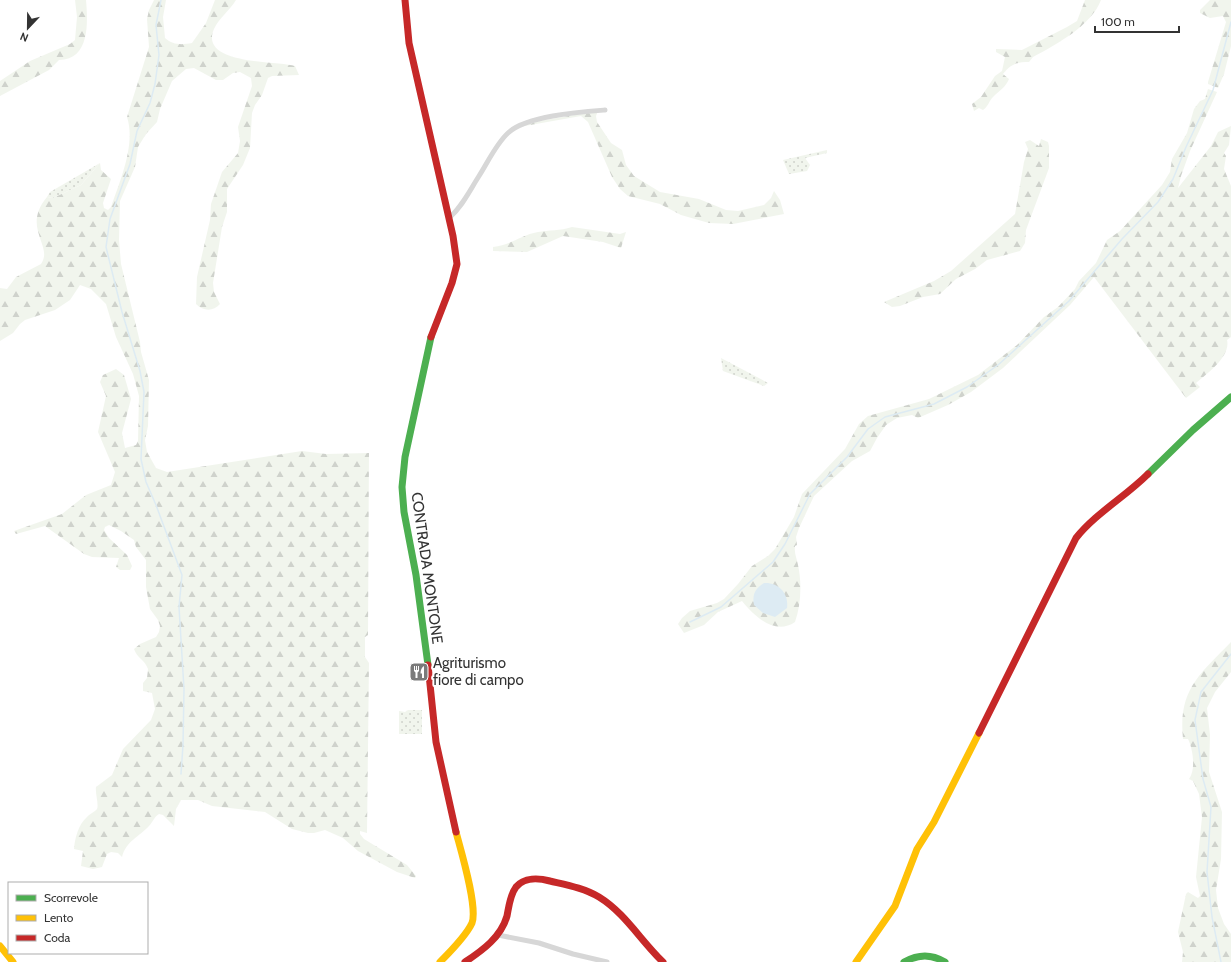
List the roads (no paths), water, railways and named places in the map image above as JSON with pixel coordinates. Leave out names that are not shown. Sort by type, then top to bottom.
[{"type":"street","name":"CONTRADA MONTONE","points":[[405,0],[409,43],[456,247],[457,264],[452,282],[428,345],[405,457],[402,488],[426,649],[436,742],[473,904],[472,923],[456,945],[440,962]]},
{"type":"street","points":[[449,218],[461,205],[495,149],[508,132],[520,125],[542,119],[574,112],[604,110]]},
{"type":"street","points":[[856,962],[895,906],[917,850],[938,815],[1076,538],[1085,527],[1137,485],[1196,425],[1231,397]]},
{"type":"street","points":[[465,962],[480,952],[498,935],[505,922],[515,888],[522,880],[535,878],[578,888],[599,897],[614,908],[650,950],[663,962]]},
{"type":"street","points":[[498,935],[539,943],[568,953],[607,962]]},
{"type":"street","points":[[0,946],[13,962]]},
{"type":"street","points":[[904,962],[916,956],[928,954],[938,957],[945,962]]},
{"type":"waterway","points":[[161,0],[156,25],[159,55],[155,84],[150,103],[137,131],[130,164],[110,219],[106,247],[122,312],[140,371],[144,392],[141,459],[146,482],[182,575],[179,607],[184,689],[181,774]]},
{"type":"waterway","points":[[690,622],[721,607],[773,562],[785,544],[810,494],[847,457],[868,429],[885,417],[934,404],[967,387],[998,365],[1069,301],[1122,239],[1158,202],[1173,179],[1186,147],[1213,90],[1231,22]]},
{"type":"waterway","points":[[1221,962],[1212,917],[1207,872],[1211,807],[1203,779],[1195,720],[1201,692],[1231,654]]},
{"type":"place","name":"Agriturismo fiore di campo","points":[[419,672]]}]
